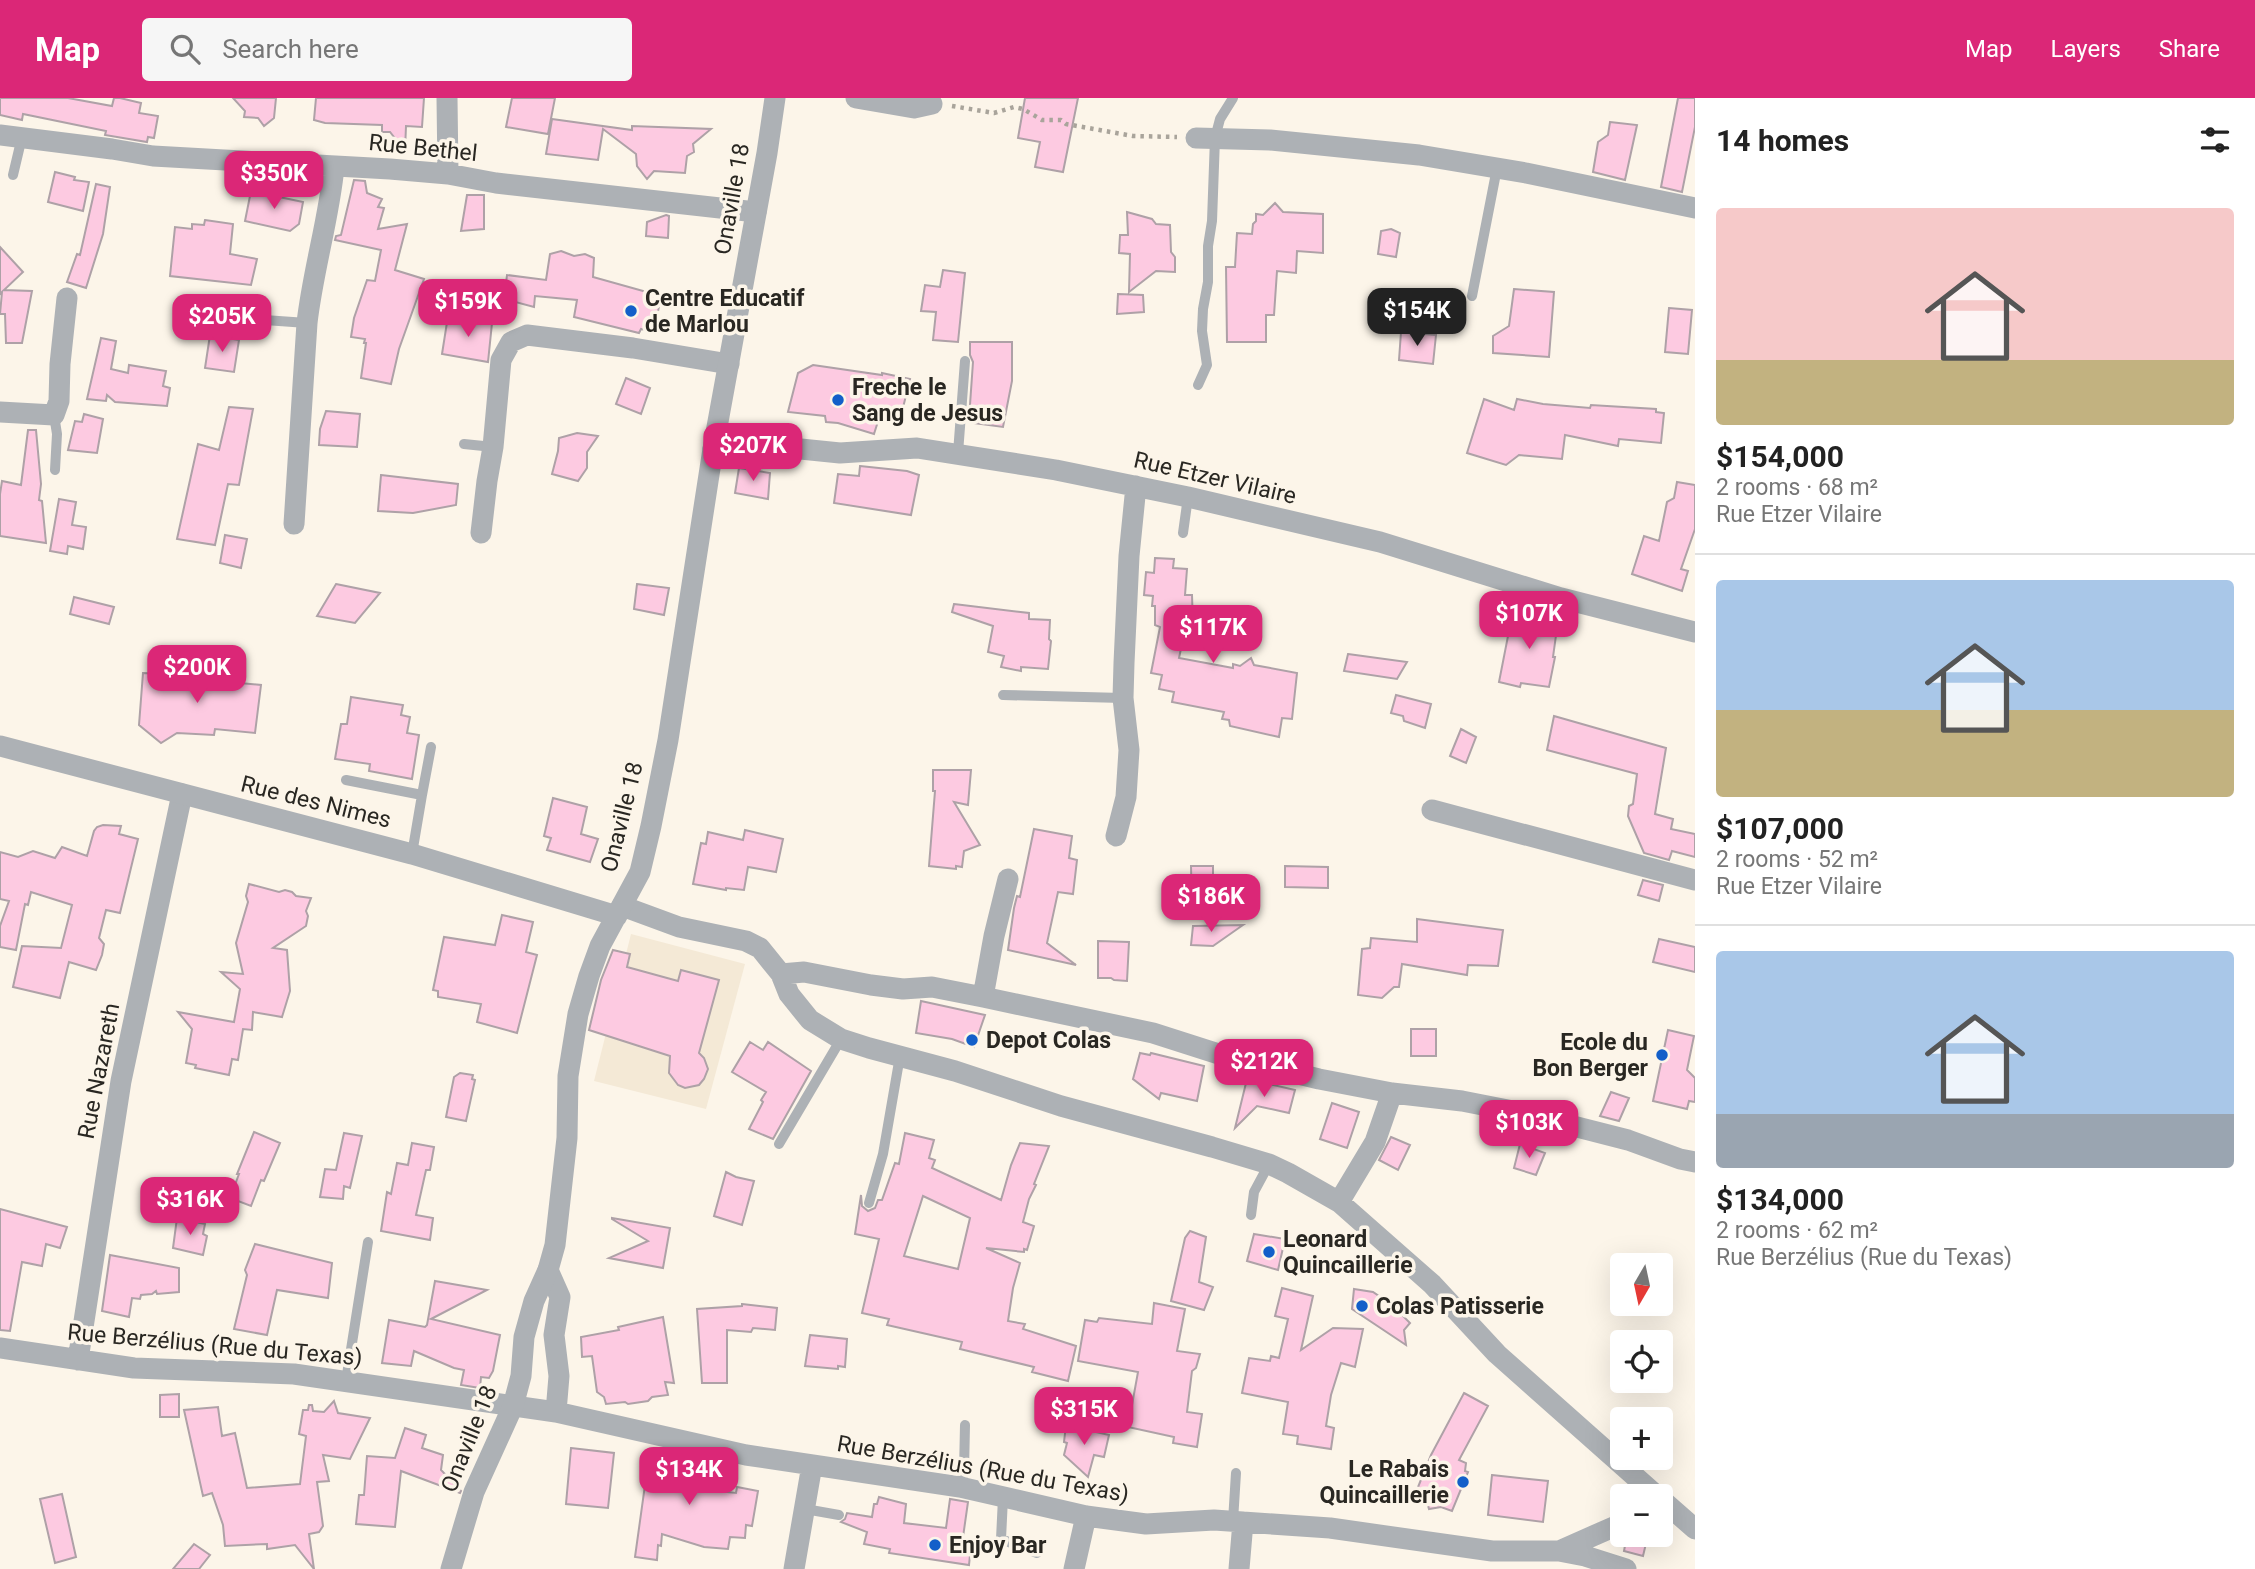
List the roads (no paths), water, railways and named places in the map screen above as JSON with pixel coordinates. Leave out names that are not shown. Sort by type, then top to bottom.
[{"type":"street","points":[[447,98],[448,174]]},
{"type":"street","name":"Onaville 18","points":[[451,1569],[474,1492],[513,1406],[521,1376],[524,1337],[555,1245],[567,1138],[568,1076],[578,1014],[600,946],[640,872],[651,826],[668,740],[713,449],[775,98]]},
{"type":"street","points":[[856,98],[914,108],[932,104]]},
{"type":"street","name":"Rue Bethel","points":[[0,135],[153,156],[448,174],[496,183],[756,212]]},
{"type":"street","points":[[1206,138],[1270,140],[1419,155],[1695,208]]},
{"type":"street","points":[[294,524],[310,296],[332,195],[334,167]]},
{"type":"street","points":[[0,412],[54,415],[59,401],[67,298]]},
{"type":"street","points":[[481,533],[486,481],[494,447],[501,360],[512,342],[527,335],[633,348],[729,364]]},
{"type":"street","name":"Rue Etzer Vilaire","points":[[713,449],[748,453],[781,447],[840,453],[917,448],[1136,486],[1380,542],[1561,598],[1695,632]]},
{"type":"street","points":[[1116,836],[1126,797],[1129,750],[1123,698],[1129,556],[1136,486]]},
{"type":"street","name":"Rue des Nimes","points":[[0,746],[679,927],[746,941],[760,948],[781,974],[789,994],[810,1020],[841,1039],[955,1071],[1061,1106],[1269,1164],[1339,1202],[1432,1284],[1497,1354],[1639,1484]]},
{"type":"street","name":"Rue Nazareth","points":[[78,1360],[121,1081],[182,794]]},
{"type":"street","points":[[1432,810],[1695,880]]},
{"type":"street","points":[[984,997],[994,936],[1008,879]]},
{"type":"street","points":[[781,974],[804,972],[871,985],[903,989],[932,987],[984,997],[1153,1033],[1227,1057],[1319,1079],[1518,1112],[1628,1140],[1695,1162]]},
{"type":"street","points":[[1339,1202],[1375,1142],[1392,1093]]},
{"type":"street","points":[[548,1270],[560,1297],[554,1335],[559,1377],[556,1412]]},
{"type":"street","name":"Rue Berzélius (Rue du Texas)","points":[[0,1348],[134,1368],[294,1374],[556,1412],[733,1452],[960,1487],[1086,1516],[1146,1524],[1214,1520],[1344,1530],[1492,1551],[1559,1550],[1626,1569]]},
{"type":"street","points":[[794,1569],[812,1465]]},
{"type":"street","name":"Rue des Nimes","points":[[1673,1512],[1695,1528]]},
{"type":"street","points":[[1074,1569],[1086,1516]]},
{"type":"street","points":[[1238,1522],[1239,1569]]},
{"type":"street","points":[[1559,1550],[1610,1528]]},
{"type":"lane","points":[[1198,385],[1207,365],[1202,331],[1212,221],[1206,138],[1233,98]]},
{"type":"lane","points":[[13,175],[22,137]]},
{"type":"lane","points":[[1472,296],[1497,168]]},
{"type":"lane","points":[[194,315],[307,323]]},
{"type":"lane","points":[[958,453],[965,361]]},
{"type":"lane","points":[[54,415],[57,434],[55,470]]},
{"type":"lane","points":[[464,444],[494,447]]},
{"type":"lane","points":[[1184,533],[1188,497]]},
{"type":"lane","points":[[1003,695],[1123,698]]},
{"type":"lane","points":[[412,854],[430,747]]},
{"type":"lane","points":[[346,780],[422,795]]},
{"type":"lane","points":[[779,1144],[841,1039]]},
{"type":"lane","points":[[869,1203],[883,1154],[900,1056]]},
{"type":"lane","points":[[1251,1215],[1254,1192],[1269,1164]]},
{"type":"lane","points":[[346,1381],[368,1242]]},
{"type":"lane","points":[[960,1487],[964,1471],[964,1425]]},
{"type":"lane","points":[[1236,1473],[1238,1522]]},
{"type":"lane","points":[[1003,1498],[1001,1539],[1037,1553]]},
{"type":"lane","points":[[805,1508],[839,1515]]},
{"type":"place","name":"Centre Educatif de Marlou","points":[[631,311]]},
{"type":"place","name":"Freche le Sang de Jesus","points":[[838,400]]},
{"type":"place","name":"Depot Colas","points":[[972,1040]]},
{"type":"place","name":"Ecole du Bon Berger","points":[[1662,1055]]},
{"type":"place","name":"Leonard Quincaillerie","points":[[1269,1252]]},
{"type":"place","name":"Colas Patisserie","points":[[1362,1306]]},
{"type":"place","name":"Le Rabais Quincaillerie","points":[[1463,1482]]},
{"type":"place","name":"Enjoy Bar","points":[[935,1545]]}]
